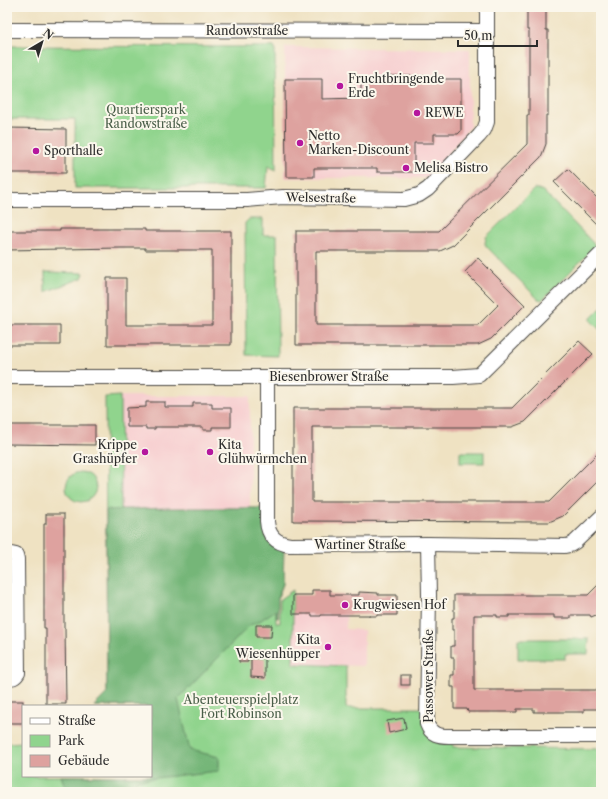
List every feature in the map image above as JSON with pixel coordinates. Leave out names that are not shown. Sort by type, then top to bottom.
[{"type":"street","name":"Welsestraße","points":[[7,200],[247,200],[283,197],[404,199],[419,195],[428,189],[484,130],[487,122],[487,7]]},
{"type":"street","name":"Randowstraße","points":[[7,30],[487,31]]},
{"type":"street","name":"Biesenbrower Straße","points":[[7,377],[453,377],[479,375],[601,254]]},
{"type":"street","name":"Wartiner Straße","points":[[267,377],[267,522],[269,531],[274,539],[284,544],[570,545],[579,539],[601,517]]},
{"type":"street","name":"Passower Straße","points":[[428,544],[427,724],[432,732],[439,736],[601,736]]},
{"type":"street","points":[[7,553],[16,555],[17,559],[18,673],[16,677],[7,678]]},
{"type":"shaded area","points":[[285,47],[470,49],[470,127],[429,178],[285,178]]},
{"type":"shaded area","name":"Kita Glühwürmchen","points":[[120,396],[250,396],[250,508],[121,509]]},
{"type":"shaded area","name":"Kita Wiesenhüpper","points":[[293,595],[347,595],[346,629],[364,630],[364,666],[293,664]]},
{"type":"green space","name":"Quartierspark Randowstraße","points":[[7,46],[275,47],[276,170],[268,166],[266,188],[75,188],[75,119],[7,119]]},
{"type":"green space","points":[[534,189],[543,191],[596,246],[542,300],[538,299],[485,244],[486,237]]},
{"type":"green space","points":[[249,219],[263,219],[263,235],[277,235],[278,356],[246,355],[245,223]]},
{"type":"green space","points":[[45,272],[84,273],[82,278],[45,292]]},
{"type":"green space","points":[[601,308],[601,331],[591,321],[591,318]]},
{"type":"green space","name":"Abenteuerspielplatz Fort Robinson","points":[[120,396],[121,509],[262,508],[283,584],[276,603],[276,623],[280,623],[280,599],[293,590],[293,664],[346,666],[346,708],[423,708],[423,722],[453,741],[453,747],[601,749],[601,792],[7,792],[7,743],[22,742],[22,777],[152,777],[152,705],[95,705],[107,693],[105,397]]},
{"type":"green space","points":[[460,452],[484,452],[484,463],[460,463]]},
{"type":"green space","points":[[81,472],[91,477],[96,487],[91,497],[81,502],[71,497],[66,487],[71,477]]},
{"type":"green space","points":[[168,508],[262,508],[284,549],[283,584],[278,596],[278,618],[276,618],[276,610],[258,622],[250,625],[178,699],[190,750],[219,757],[219,771],[137,780],[132,792],[67,792],[61,777],[152,777],[152,705],[95,705],[107,693],[106,510]]},
{"type":"green space","points":[[518,639],[589,639],[588,654],[565,654],[565,659],[518,659]]},
{"type":"building","points":[[527,7],[546,7],[546,30],[548,30],[548,115],[546,115],[546,144],[541,157],[453,245],[440,251],[316,251],[316,325],[478,325],[498,305],[465,272],[478,258],[525,305],[491,339],[478,345],[296,345],[296,231],[439,231],[527,144],[527,115],[529,115],[529,30],[527,30]]},
{"type":"building","points":[[383,76],[431,76],[431,79],[461,79],[461,131],[458,134],[434,134],[434,143],[414,143],[414,172],[377,172],[377,168],[314,168],[314,177],[286,177],[285,79],[322,79],[322,99],[361,98],[361,79],[383,79]]},
{"type":"building","name":"Sporthalle","points":[[7,128],[66,129],[66,173],[7,173]]},
{"type":"building","points":[[568,169],[601,202],[601,229],[554,182]]},
{"type":"building","points":[[60,229],[231,231],[231,345],[107,345],[107,278],[126,278],[126,325],[212,325],[212,250],[145,250],[145,248],[120,248],[7,250],[8,231],[60,231]]},
{"type":"building","points":[[8,325],[60,325],[60,345],[7,345]]},
{"type":"building","points":[[579,341],[593,354],[525,422],[512,427],[312,427],[312,502],[549,502],[601,450],[601,478],[563,516],[549,522],[293,521],[293,408],[512,408]]},
{"type":"building","points":[[146,402],[165,402],[165,407],[193,407],[193,403],[212,403],[212,408],[231,408],[231,427],[212,427],[212,430],[203,430],[203,427],[155,427],[155,429],[146,429],[146,427],[127,427],[127,408],[146,407]]},
{"type":"building","points":[[7,425],[95,425],[95,445],[7,444]]},
{"type":"building","points":[[46,514],[64,514],[66,704],[46,704],[44,524],[46,524]]},
{"type":"building","points":[[601,582],[601,613],[591,617],[590,615],[571,615],[571,618],[554,618],[554,615],[509,615],[509,617],[497,617],[497,615],[474,615],[474,690],[601,690],[601,709],[584,709],[584,712],[534,712],[534,709],[517,709],[517,712],[468,712],[467,709],[454,709],[454,687],[451,687],[451,675],[454,675],[454,658],[451,658],[451,646],[454,646],[452,618],[454,618],[454,595],[588,595]]},
{"type":"building","name":"Krugwiesen Hof","points":[[312,590],[330,590],[330,595],[359,595],[359,592],[378,593],[378,595],[397,595],[397,615],[312,616],[312,614],[293,614],[293,595],[312,595]]},
{"type":"building","points":[[256,625],[272,625],[271,637],[256,637]]},
{"type":"building","points":[[239,648],[247,649],[248,662],[239,662]]},
{"type":"building","points":[[251,658],[265,658],[265,678],[251,677]]},
{"type":"building","points":[[401,675],[410,675],[410,685],[401,685]]},
{"type":"building","points":[[7,701],[23,701],[22,723],[7,723]]},
{"type":"building","points":[[404,718],[406,729],[389,733],[387,721]]},
{"type":"place","name":"Fruchtbringende Erde","points":[[340,86]]},
{"type":"place","name":"REWE","points":[[417,113]]},
{"type":"place","name":"Netto Marken-Discount","points":[[300,143]]},
{"type":"place","name":"Sporthalle","points":[[36,151]]},
{"type":"place","name":"Melisa Bistro","points":[[406,168]]},
{"type":"place","name":"Krippe Grashüpfer","points":[[145,452]]},
{"type":"place","name":"Kita Glühwürmchen","points":[[210,452]]},
{"type":"place","name":"Krugwiesen Hof","points":[[345,605]]},
{"type":"place","name":"Kita Wiesenhüpper","points":[[328,647]]}]
